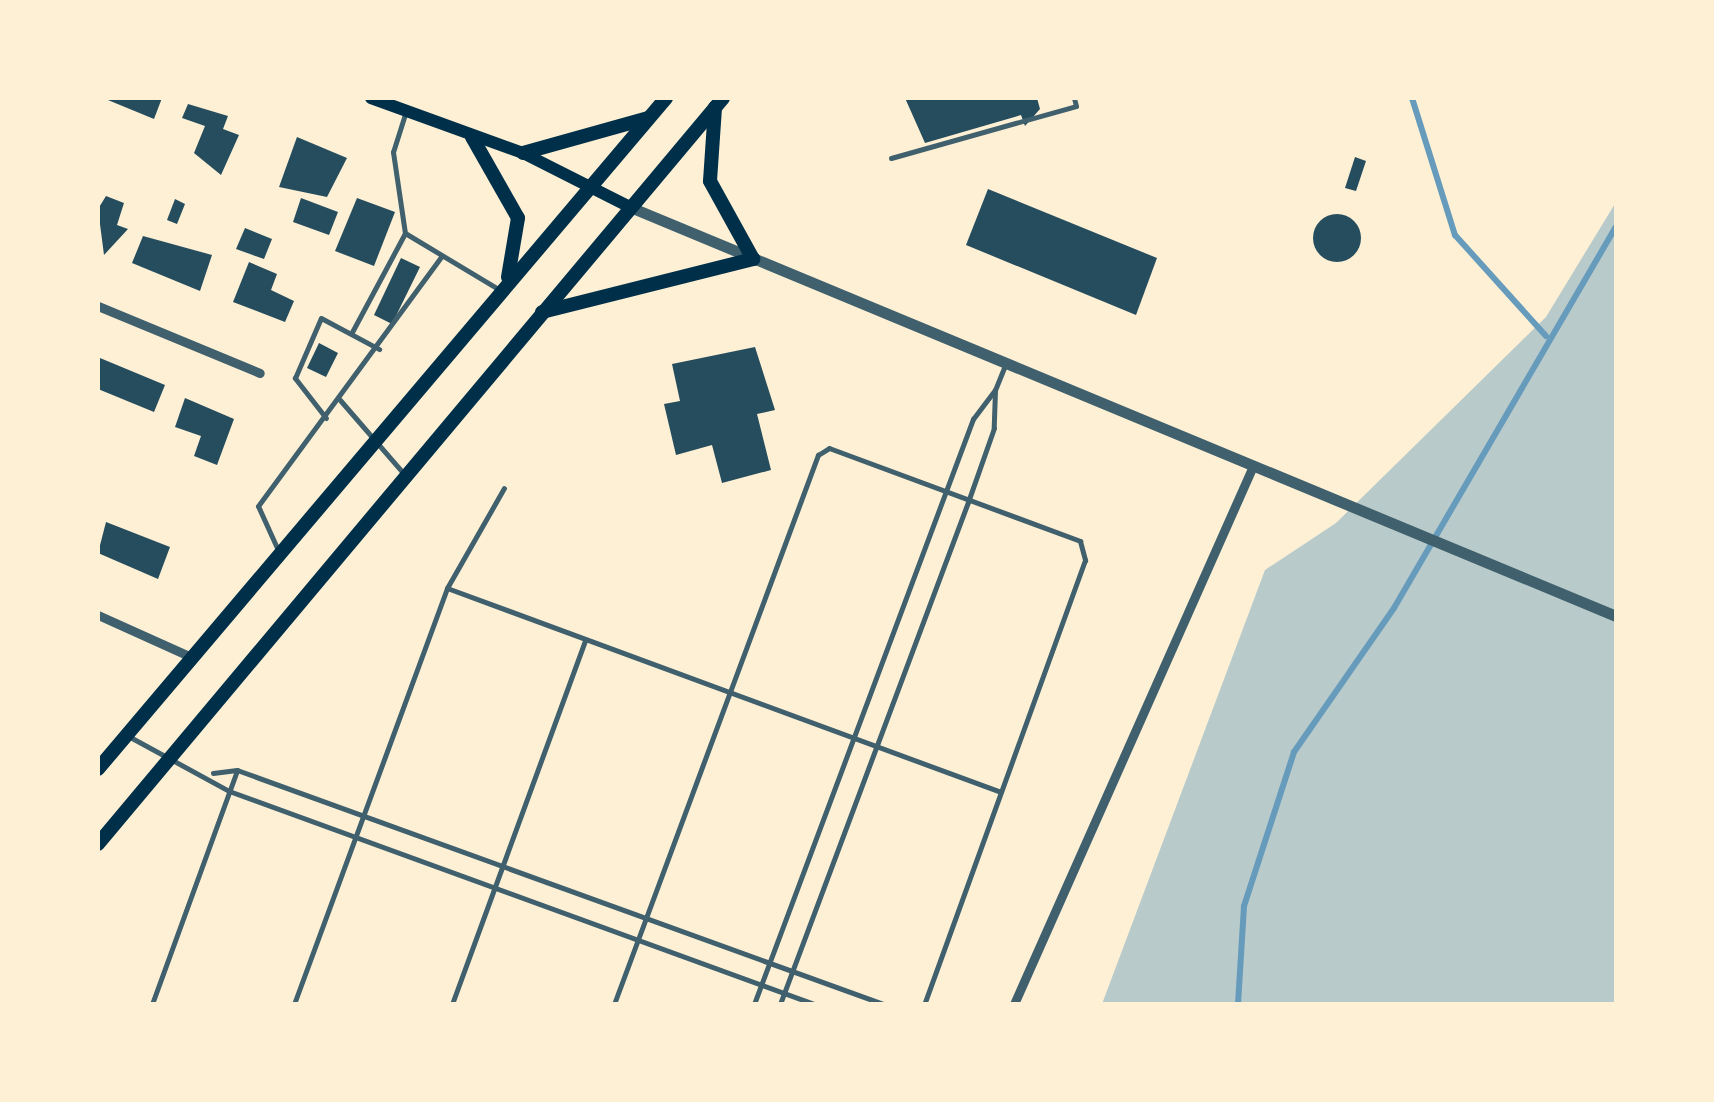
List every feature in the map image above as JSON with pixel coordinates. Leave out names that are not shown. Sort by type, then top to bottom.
[{"type":"main road","points":[[371,98],[523,154],[630,207]]},
{"type":"main road","points":[[98,769],[666,98]]},
{"type":"main road","points":[[98,844],[719,102]]},
{"type":"main road","points":[[542,312],[753,259],[710,181],[719,102]]},
{"type":"main road","points":[[523,154],[649,118]]},
{"type":"main road","points":[[472,137],[518,218],[503,287]]},
{"type":"street","points":[[630,207],[1616,616]]},
{"type":"street","points":[[98,306],[260,372]]},
{"type":"street","points":[[1014,1004],[1253,466]]},
{"type":"street","points":[[98,615],[191,657]]},
{"type":"lane","points":[[892,158],[1076,106],[1074,98]]},
{"type":"lane","points":[[352,333],[405,234],[393,152],[406,111]]},
{"type":"lane","points":[[405,234],[440,257],[503,287]]},
{"type":"lane","points":[[279,552],[258,506],[380,350],[440,257]]},
{"type":"lane","points":[[326,418],[295,378],[321,318],[380,350]]},
{"type":"lane","points":[[754,1004],[973,419],[995,390],[1006,362]]},
{"type":"lane","points":[[780,1004],[994,428],[995,390]]},
{"type":"lane","points":[[340,400],[407,478]]},
{"type":"lane","points":[[614,1004],[818,455],[829,448],[1080,542],[1085,560],[924,1004]]},
{"type":"lane","points":[[294,1004],[351,835],[448,588],[504,488]]},
{"type":"lane","points":[[448,588],[1001,792]]},
{"type":"lane","points":[[452,1004],[586,641]]},
{"type":"lane","points":[[126,735],[210,773],[229,791],[494,891],[814,1004]]},
{"type":"lane","points":[[210,773],[237,770],[504,864],[768,966],[883,1004]]},
{"type":"lane","points":[[152,1004],[237,770]]},
{"type":"shaded area","points":[[1616,202],[1616,1004],[1102,1004],[1265,570],[1336,523],[1546,317]]},
{"type":"building","points":[[103,98],[162,98],[154,119]]},
{"type":"building","points":[[905,98],[1037,98],[1040,109],[1025,126],[1021,115],[925,143]]},
{"type":"building","points":[[188,104],[228,116],[223,129],[239,135],[221,175],[194,153],[205,126],[182,118]]},
{"type":"building","points":[[297,137],[347,158],[327,197],[279,187]]},
{"type":"building","points":[[1355,157],[1366,161],[1356,191],[1345,188]]},
{"type":"building","points":[[988,189],[1157,258],[1136,315],[966,245]]},
{"type":"building","points":[[106,196],[124,203],[117,225],[128,229],[104,255],[98,209]]},
{"type":"building","points":[[301,198],[338,212],[329,235],[293,222]]},
{"type":"building","points":[[357,198],[395,212],[374,266],[335,251]]},
{"type":"building","points":[[175,199],[185,204],[177,224],[167,220]]},
{"type":"building","points":[[1337,214],[1354,221],[1361,238],[1354,255],[1337,262],[1320,255],[1313,238],[1320,221]]},
{"type":"building","points":[[245,228],[272,239],[264,259],[236,249]]},
{"type":"building","points":[[143,236],[212,255],[200,291],[132,263]]},
{"type":"building","points":[[401,258],[420,267],[392,324],[374,315]]},
{"type":"building","points":[[249,262],[277,274],[271,290],[294,301],[285,322],[233,302]]},
{"type":"building","points":[[319,343],[338,353],[326,377],[307,368]]},
{"type":"building","points":[[755,347],[775,410],[757,414],[771,470],[722,483],[712,445],[676,455],[664,404],[680,401],[672,364]]},
{"type":"building","points":[[100,358],[165,385],[154,412],[98,389]]},
{"type":"building","points":[[185,398],[234,419],[217,465],[194,456],[201,436],[175,427]]},
{"type":"building","points":[[106,522],[170,547],[158,579],[98,553]]},
{"type":"waterway","points":[[1412,98],[1455,235],[1546,336]]},
{"type":"waterway","points":[[1238,1004],[1244,906],[1294,752],[1394,608],[1616,227]]}]
